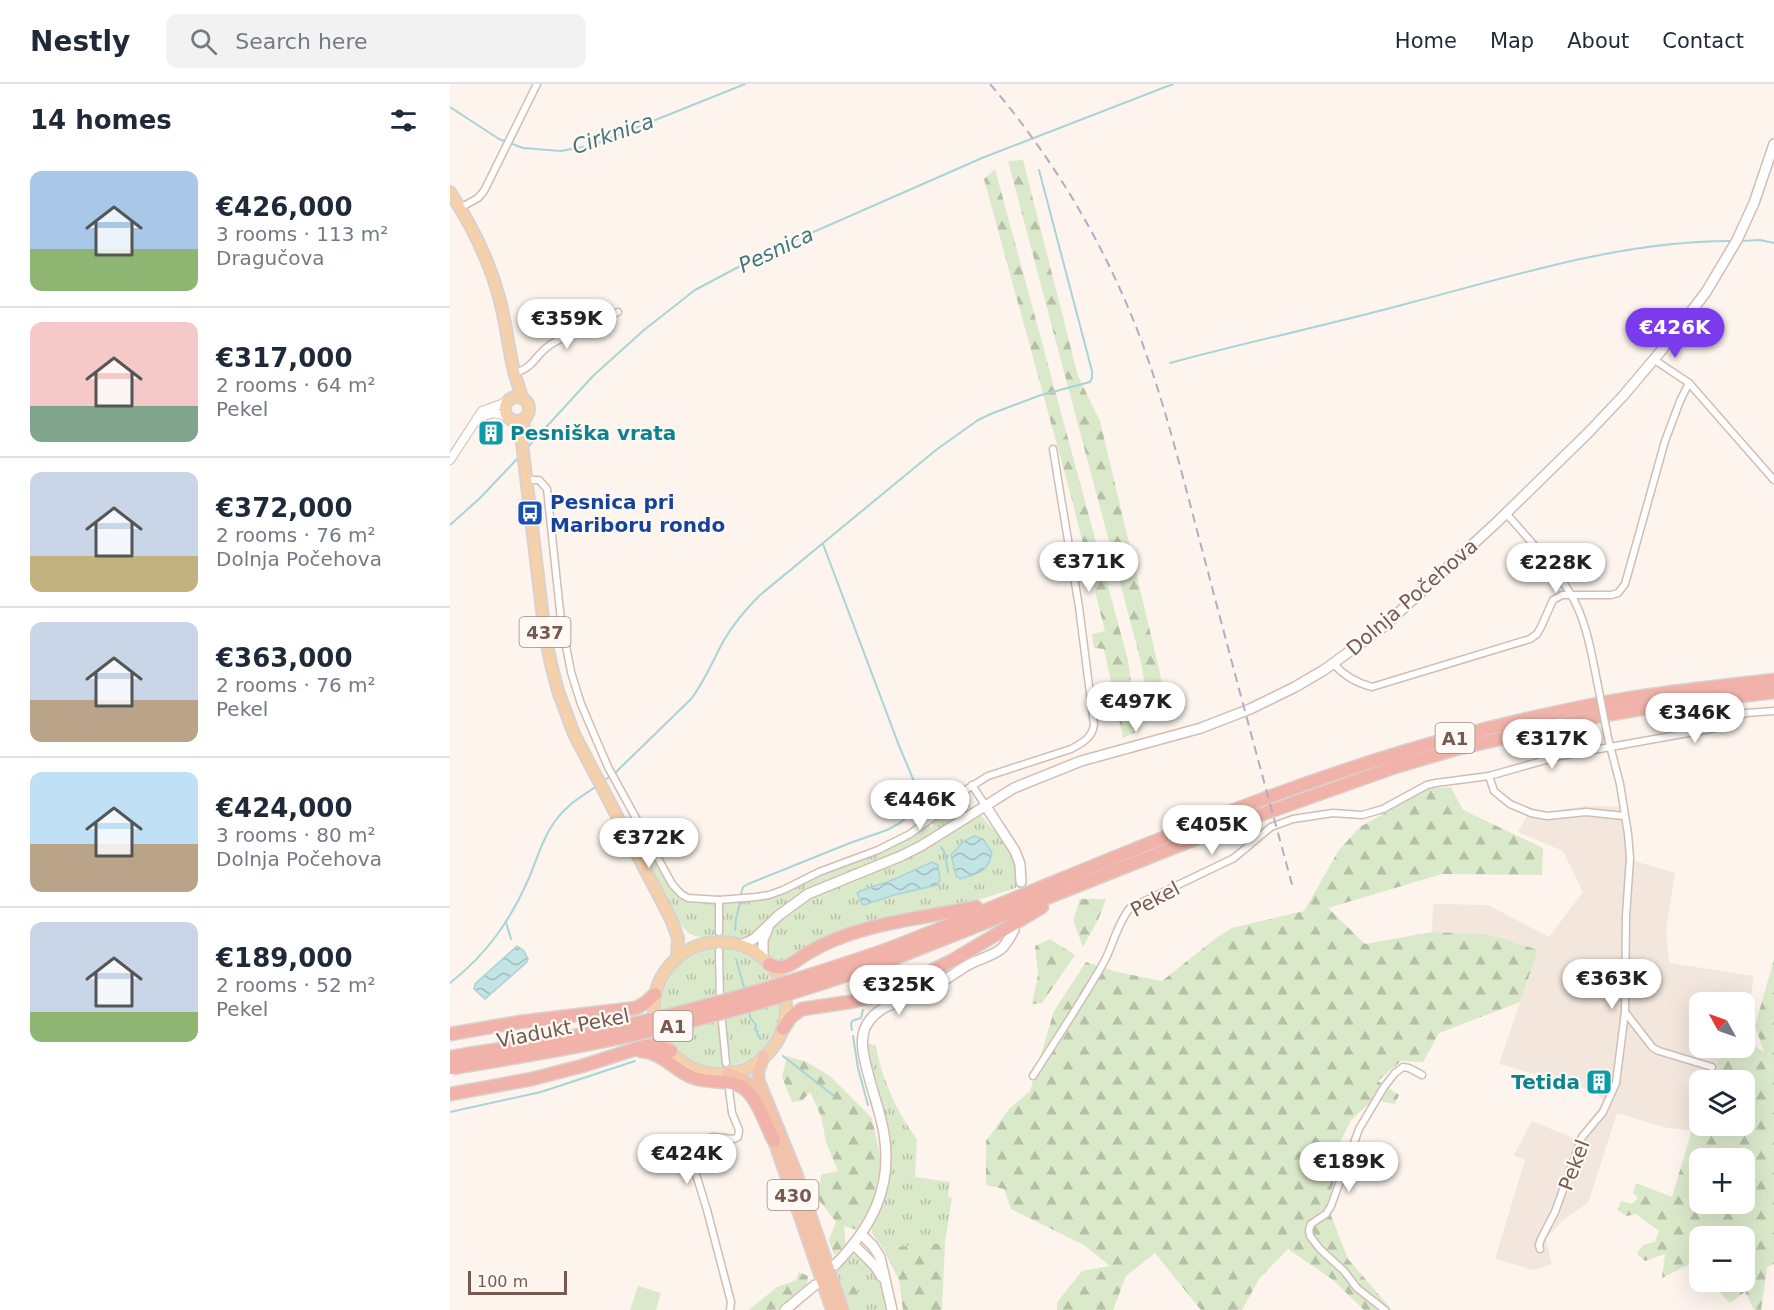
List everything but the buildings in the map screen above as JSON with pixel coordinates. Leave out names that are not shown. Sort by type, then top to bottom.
[{"type":"highway","name":"A1","points":[[885,956],[1023,888],[1285,792],[1389,757],[1456,737],[1593,704],[1774,680]]},
{"type":"highway","name":"A1","points":[[885,956],[1082,885],[1291,803],[1395,767],[1456,749],[1594,717],[1658,706],[1774,692]]},
{"type":"highway","points":[[783,1029],[791,1017],[802,1009],[875,996],[915,979],[955,959],[1040,908],[1070,896],[1082,885]]},
{"type":"highway","points":[[766,961],[774,967],[782,968],[826,944],[856,932],[979,906],[1023,888]]},
{"type":"highway","name":"Viadukt Pekel","points":[[451,1063],[548,1053],[636,1035],[799,991],[885,956]]},
{"type":"highway","points":[[450,1034],[520,1022],[636,1008],[655,994]]},
{"type":"highway","points":[[619,1055],[651,1045],[661,1046],[671,1051]]},
{"type":"highway","points":[[450,1094],[532,1079],[619,1055],[651,1052],[688,1076],[743,1087],[755,1103],[774,1141]]},
{"type":"highway","name":"430","points":[[764,1056],[758,1073],[759,1081],[798,1181],[843,1310]]},
{"type":"highway","name":"430","points":[[727,1068],[752,1086],[765,1114],[832,1310]]},
{"type":"main road","name":"Dolnja Počehova","points":[[741,945],[754,939],[778,915],[808,894],[911,851],[1014,788],[1081,761],[1180,734],[1240,713],[1295,687],[1334,664],[1383,627],[1506,513],[1600,420],[1693,310],[1737,240],[1754,203],[1774,144]]},
{"type":"main road","name":"437","points":[[450,192],[482,250],[499,296],[514,373],[522,398],[527,402],[529,408],[528,414],[514,418]]},
{"type":"main road","name":"437","points":[[514,373],[505,407],[514,418],[522,443],[545,635],[551,664],[570,723],[605,795],[671,919],[678,938],[677,957]]},
{"type":"main road","points":[[508,401],[515,397],[522,398]]},
{"type":"main road","points":[[986,805],[1015,851],[1020,864],[1023,888]]},
{"type":"main road","points":[[671,919],[690,940],[701,945]]},
{"type":"main road","points":[[770,923],[763,940],[766,961],[781,981],[785,998],[786,1015],[783,1029]]},
{"type":"main road","points":[[835,1265],[862,1235],[875,1211],[885,1175],[886,1155],[881,1118],[865,1060],[864,1029],[877,1011],[928,990],[968,965],[1000,950],[1014,930]]},
{"type":"main road","name":"430","points":[[766,961],[741,945],[718,942],[691,948],[677,957],[666,970],[655,994],[655,1020],[658,1031],[671,1051],[681,1061],[700,1071],[714,1074],[727,1068],[747,1068],[764,1056],[776,1043],[783,1029]]},
{"type":"main road","points":[[862,1235],[880,1257],[892,1310]]},
{"type":"main road","points":[[854,1245],[875,1266],[886,1283]]},
{"type":"main road","points":[[785,1310],[815,1285]]},
{"type":"street","points":[[460,208],[481,195],[537,84]]},
{"type":"street","points":[[514,373],[526,369],[550,345],[618,312]]},
{"type":"street","points":[[1653,359],[1689,383],[1774,480]]},
{"type":"street","points":[[1334,664],[1349,678],[1372,687],[1530,639],[1542,627],[1554,600],[1562,595],[1618,593],[1625,584],[1665,441],[1689,383]]},
{"type":"street","points":[[450,460],[482,411],[508,401]]},
{"type":"street","points":[[476,419],[494,413],[514,418]]},
{"type":"street","points":[[527,476],[539,480],[547,489],[561,620],[571,672],[581,704],[608,767],[675,889],[688,898],[719,900],[769,896],[819,872],[878,850],[927,823],[972,785],[988,776],[1071,749],[1092,734],[1094,725],[1079,607],[1053,449]]},
{"type":"street","name":"Pekel","points":[[1506,513],[1549,563],[1571,595],[1589,638],[1608,738],[1620,784],[1630,858],[1624,1012],[1616,1083],[1603,1112],[1582,1137],[1556,1212],[1541,1239],[1540,1250]]},
{"type":"street","name":"Pekel","points":[[1033,1076],[1106,958],[1123,916],[1130,909],[1234,858],[1271,827],[1293,819],[1332,813],[1362,815],[1383,809],[1427,785],[1489,776],[1560,756],[1716,728],[1746,713],[1774,711]]},
{"type":"street","points":[[1489,776],[1494,791],[1509,804],[1531,813],[1546,816],[1586,812],[1624,816]]},
{"type":"street","points":[[972,785],[986,805]]},
{"type":"street","points":[[618,818],[631,810]]},
{"type":"street","points":[[719,900],[719,932]]},
{"type":"street","points":[[719,951],[722,1032],[727,1068]]},
{"type":"street","points":[[1624,1012],[1653,1048],[1712,1066]]},
{"type":"street","points":[[1385,1310],[1357,1288],[1344,1271],[1320,1249],[1310,1236],[1309,1230],[1311,1224],[1326,1214],[1331,1206],[1359,1129],[1384,1087],[1403,1066],[1422,1075]]},
{"type":"street","points":[[729,1089],[732,1113],[739,1130],[738,1137],[705,1139],[696,1146],[692,1158],[731,1302],[730,1310]]},
{"type":"shaded area","points":[[1586,806],[1626,807],[1631,860],[1675,873],[1666,929],[1669,963],[1754,976],[1751,992],[1689,992],[1689,1058],[1720,1058],[1715,1070],[1689,1070],[1689,1130],[1667,1128],[1617,1113],[1588,1203],[1563,1220],[1546,1239],[1552,1264],[1534,1270],[1495,1259],[1525,1160],[1514,1155],[1532,1121],[1575,1139],[1604,1101],[1595,1091],[1499,1064],[1538,950],[1491,935],[1432,932],[1433,904],[1488,905],[1549,937],[1583,892],[1563,851],[1518,832],[1531,808],[1548,812]]},
{"type":"green space","points":[[1023,160],[1078,376],[1100,421],[1160,673],[1166,716],[1152,720],[1140,658],[1008,161]]},
{"type":"green space","points":[[995,169],[1128,660],[1138,731],[1123,738],[1104,649],[1094,648],[1092,634],[1105,631],[1071,496],[984,179]]},
{"type":"green space","points":[[1451,787],[1463,810],[1543,848],[1542,875],[1442,874],[1328,908],[1365,944],[1432,932],[1491,935],[1538,950],[1520,1002],[1439,1033],[1423,1062],[1401,1061],[1378,1081],[1399,1095],[1395,1104],[1373,1100],[1351,1120],[1336,1151],[1341,1159],[1327,1205],[1348,1259],[1392,1310],[1364,1310],[1333,1280],[1288,1249],[1259,1279],[1242,1310],[1201,1310],[1155,1253],[1126,1276],[1113,1310],[1057,1310],[1057,1302],[1082,1271],[1110,1266],[1084,1245],[1011,1209],[1004,1189],[986,1185],[986,1141],[1009,1109],[1030,1091],[1054,1011],[1086,962],[1117,972],[1162,981],[1232,928],[1304,911],[1339,850],[1360,827],[1428,789]]},
{"type":"green space","points":[[963,797],[971,807],[900,852],[827,880],[799,895],[771,917],[756,933],[744,939],[721,935],[721,908],[724,903],[762,900],[783,895],[828,872],[886,850],[929,825],[931,828],[932,824]]},
{"type":"green space","points":[[979,815],[1003,839],[1010,850],[1016,869],[1016,888],[787,960],[773,959],[770,955],[767,946],[768,937],[773,928],[799,905],[815,895],[918,852]]},
{"type":"green space","points":[[627,816],[632,818],[663,876],[679,896],[690,902],[715,903],[716,935],[696,936],[683,927],[624,819]]},
{"type":"green space","points":[[1080,899],[1106,899],[1098,920],[1083,947],[1073,920]]},
{"type":"green space","points":[[1050,939],[1075,955],[1042,1003],[1032,1004],[1038,975],[1035,946]]},
{"type":"green space","points":[[717,948],[724,1067],[699,1064],[679,1052],[667,1035],[661,1014],[663,992],[673,972],[691,957]]},
{"type":"green space","points":[[722,948],[749,956],[763,967],[772,982],[779,1008],[775,1031],[764,1048],[748,1060],[728,1067],[724,1038]]},
{"type":"green space","points":[[1774,959],[1774,1264],[1767,1267],[1761,1310],[1754,1310],[1745,1292],[1755,1292],[1755,1226],[1689,1226],[1689,1264],[1662,1278],[1665,1254],[1645,1261],[1637,1254],[1643,1245],[1655,1242],[1659,1231],[1636,1214],[1627,1216],[1617,1210],[1621,1201],[1632,1204],[1638,1198],[1633,1193],[1636,1183],[1672,1197],[1690,1136],[1755,1136],[1755,1070],[1715,1070],[1720,1058],[1755,1058],[1755,1046],[1764,1052],[1755,1026]]},
{"type":"green space","points":[[876,1045],[881,1069],[891,1094],[917,1139],[915,1177],[950,1182],[948,1197],[952,1198],[945,1243],[883,1248],[872,1232],[872,1225],[881,1209],[886,1193],[890,1162],[887,1128],[866,1046]]},
{"type":"green space","points":[[787,1056],[807,1062],[830,1076],[872,1118],[881,1160],[874,1199],[857,1230],[844,1226],[846,1245],[834,1255],[829,1240],[836,1222],[818,1199],[821,1175],[838,1171],[826,1142],[821,1116],[810,1092],[802,1101],[792,1102],[782,1077]]},
{"type":"green space","points":[[945,1243],[942,1310],[903,1310],[899,1280],[883,1248]]},
{"type":"green space","points":[[856,1253],[870,1266],[878,1278],[888,1310],[862,1310],[849,1266],[840,1276],[851,1310],[847,1310],[836,1270]]},
{"type":"green space","points":[[849,1265],[862,1310],[851,1310],[840,1276]]},
{"type":"green space","points":[[799,1272],[808,1276],[807,1284],[777,1310],[749,1310],[777,1287],[796,1280]]},
{"type":"green space","points":[[638,1286],[661,1293],[656,1310],[630,1310]]},
{"type":"green space","points":[[1720,1292],[1745,1292],[1730,1303]]},
{"type":"water","points":[[974,836],[983,839],[992,853],[990,860],[981,872],[960,879],[956,876],[951,855],[963,842]]},
{"type":"water","points":[[932,862],[938,865],[940,880],[937,885],[862,904],[857,893],[860,891],[890,881]]},
{"type":"water","points":[[517,946],[524,951],[527,962],[485,999],[474,989],[475,984]]},
{"type":"waterway","name":"Cirknica","points":[[450,107],[499,139],[523,148],[561,151],[593,145],[745,84]]},
{"type":"waterway","name":"Pesnica","points":[[526,449],[593,376],[644,330],[695,290],[759,256],[982,158],[1173,84]]},
{"type":"waterway","points":[[602,782],[615,773],[691,699],[728,634],[740,616],[760,595],[936,450],[978,420],[993,413],[1041,395],[1090,382],[1092,371],[1039,170]]},
{"type":"waterway","points":[[1742,241],[1760,240],[1774,243]]},
{"type":"waterway","points":[[1170,363],[1570,261],[1649,247],[1730,241]]},
{"type":"waterway","name":"Pesnica","points":[[450,525],[480,498],[519,457]]},
{"type":"waterway","points":[[823,544],[898,743],[928,815]]},
{"type":"waterway","points":[[450,983],[496,936],[522,894],[544,841],[560,814],[598,785]]},
{"type":"waterway","points":[[741,894],[743,887],[748,884],[900,823],[911,813],[918,792]]},
{"type":"waterway","points":[[941,847],[945,853],[948,872]]},
{"type":"waterway","points":[[735,930],[740,903]]},
{"type":"waterway","points":[[506,922],[511,939]]},
{"type":"waterway","points":[[736,959],[745,991]]},
{"type":"waterway","points":[[852,1030],[852,1021],[861,1018],[863,1010]]},
{"type":"waterway","points":[[749,1011],[756,1025],[755,1030],[758,1031],[757,1034],[761,1039]]},
{"type":"waterway","points":[[853,1036],[858,1068],[868,1105]]},
{"type":"waterway","points":[[783,1056],[834,1096]]},
{"type":"waterway","points":[[450,1112],[541,1092],[635,1061]]},
{"type":"tunnel","points":[[719,932],[719,951]]},
{"type":"railway","points":[[990,84],[1036,142],[1076,204],[1111,269],[1140,337],[1176,452],[1293,888]]},
{"type":"place","name":"Pesniška vrata","points":[[491,433]]},
{"type":"place","name":"Pesnica pri Mariboru rondo","points":[[530,513]]},
{"type":"place","name":"Tetida","points":[[1599,1082]]}]
